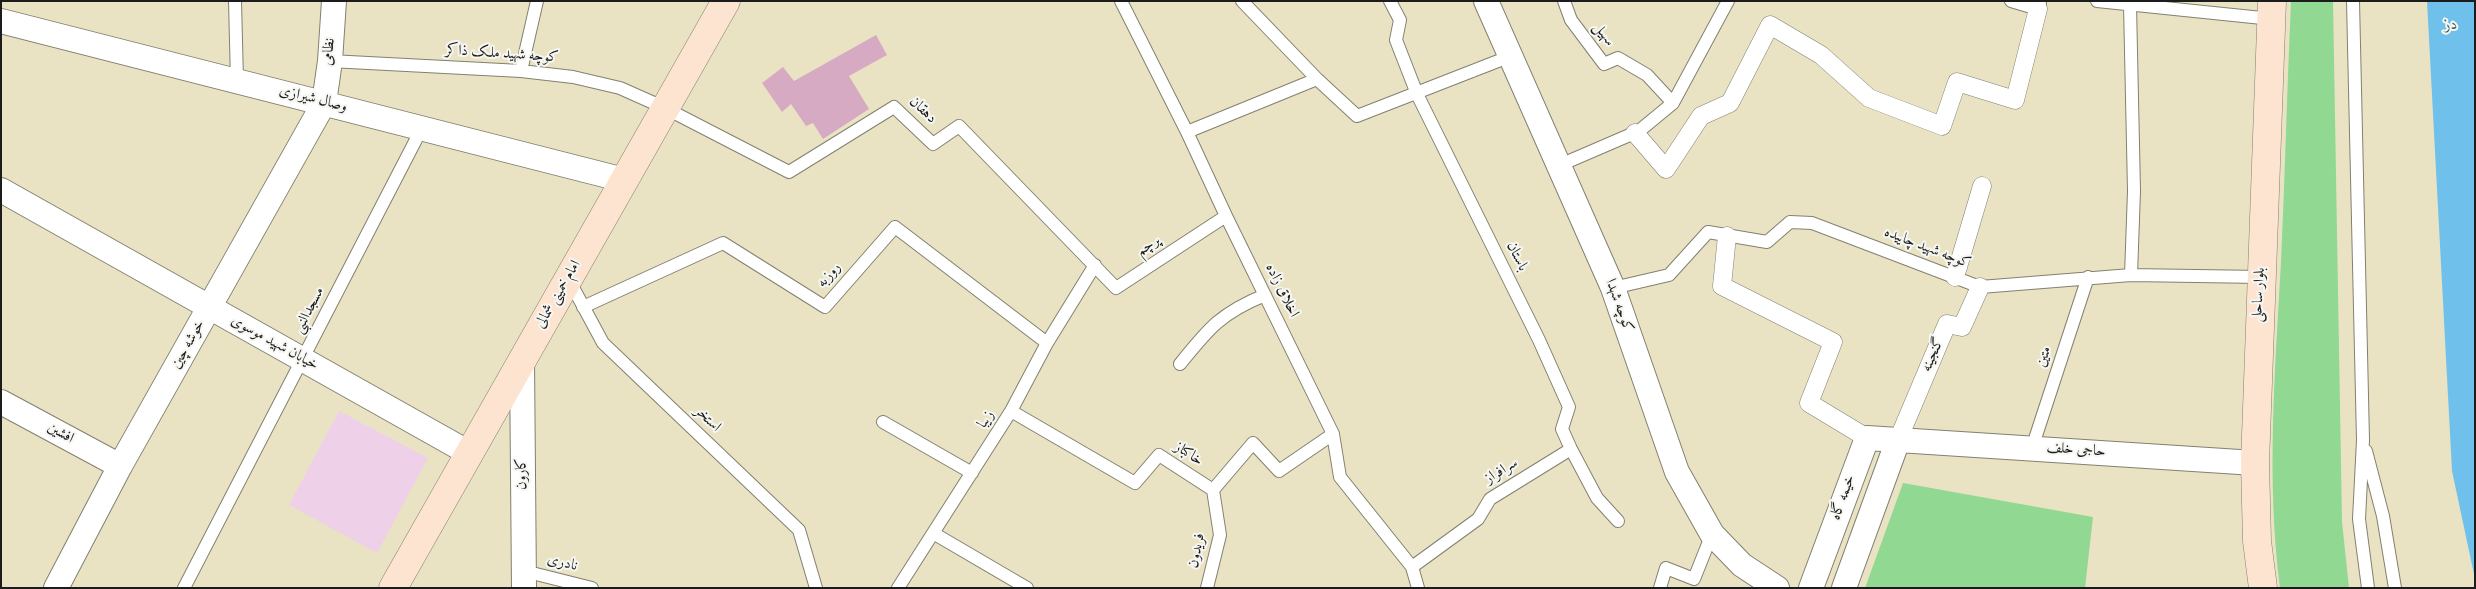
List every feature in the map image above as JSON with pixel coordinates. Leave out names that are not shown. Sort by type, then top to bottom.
[{"type":"main road","name":"امام خمینی شمالی","points":[[393,588],[726,1]]},
{"type":"main road","name":"بلوار ساحلی","points":[[2263,588],[2257,541],[2255,463],[2272,10]]},
{"type":"street","name":"نظامی","points":[[324,103],[330,61],[334,1]]},
{"type":"street","name":"کوچه شهدا","points":[[1486,1],[1512,56],[1613,288],[1677,472],[1712,534],[1742,565],[1777,588]]},
{"type":"street","points":[[1635,133],[1666,169],[1701,116],[1730,103],[1770,25],[1821,55],[1869,98],[1942,126],[1957,82],[2015,100],[2040,5]]},
{"type":"street","name":"وصال شیرازی","points":[[1,20],[624,180]]},
{"type":"street","name":"خوشه چین","points":[[56,588],[120,466],[324,103]]},
{"type":"street","points":[[1956,277],[1982,186]]},
{"type":"street","name":"خیابان شهید موسوی","points":[[1,190],[469,453]]},
{"type":"street","points":[[1727,236],[1722,286],[1833,342],[1809,403],[1866,438],[1898,440],[1844,588]]},
{"type":"street","name":"گنجینه","points":[[1898,440],[1947,324],[1962,327],[1980,287]]},
{"type":"street","name":"کارون","points":[[522,360],[524,579]]},
{"type":"street","name":"افشین","points":[[1,402],[120,466]]},
{"type":"street","name":"خیمه گاه","points":[[1811,588],[1866,438]]},
{"type":"street","name":"حاجی خلف","points":[[1898,440],[2255,463]]},
{"type":"lane","points":[[235,1],[237,81]]},
{"type":"lane","points":[[521,71],[537,1]]},
{"type":"lane","name":"اخلاق زاده","points":[[1121,1],[1187,132],[1333,434],[1340,476],[1412,567],[1415,586]]},
{"type":"lane","points":[[1242,1],[1317,79],[1357,116],[1512,56]]},
{"type":"lane","name":"باستان","points":[[1390,1],[1400,20],[1396,40],[1417,94],[1539,340],[1569,407],[1562,429],[1597,498],[1618,520]]},
{"type":"lane","name":"سهیل","points":[[1564,1],[1571,20],[1604,64],[1618,58],[1647,75],[1673,103]]},
{"type":"lane","points":[[1560,165],[1635,133],[1673,103],[1728,1]]},
{"type":"lane","points":[[2011,1],[2040,5]]},
{"type":"lane","points":[[2097,1],[2130,5],[2272,10]]},
{"type":"lane","points":[[2353,1],[2363,440],[2359,519],[2368,588]]},
{"type":"lane","points":[[2130,5],[2134,191],[2132,275]]},
{"type":"lane","name":"کوچه شهید ملک ذاکر","points":[[330,61],[521,71],[572,77],[620,88],[665,108]]},
{"type":"lane","points":[[1187,132],[1317,79]]},
{"type":"lane","name":"دهقان","points":[[665,108],[789,172],[894,107],[933,144],[959,126],[1095,265]]},
{"type":"lane","name":"مسجدالنبی","points":[[184,588],[422,128]]},
{"type":"lane","name":"پرچم","points":[[1095,265],[1116,288],[1226,216]]},
{"type":"lane","name":"کوچه شهید چاییده","points":[[1613,288],[1669,275],[1708,232],[1767,242],[1790,222],[1812,223],[1980,287],[2132,275],[2261,277]]},
{"type":"lane","name":"روزبه","points":[[583,307],[723,243],[825,307],[895,227],[1047,343]]},
{"type":"lane","name":"زیبا","points":[[898,588],[1011,411],[1047,343],[1095,265]]},
{"type":"lane","name":"متین","points":[[2032,448],[2088,277]]},
{"type":"lane","name":"استخر","points":[[568,279],[603,343],[799,530],[816,588]]},
{"type":"lane","points":[[1180,364],[1207,330],[1236,307],[1265,295]]},
{"type":"lane","name":"خاکباز","points":[[1011,411],[1135,483],[1159,455],[1213,490]]},
{"type":"lane","points":[[883,422],[972,473]]},
{"type":"lane","points":[[1213,490],[1253,443],[1279,471],[1333,434]]},
{"type":"lane","points":[[2363,440],[2383,516],[2395,588]]},
{"type":"lane","name":"سرافراز","points":[[1412,567],[1478,519],[1490,499],[1571,449]]},
{"type":"lane","name":"فریدون","points":[[1207,588],[1220,535],[1213,490]]},
{"type":"lane","points":[[933,532],[1027,588]]},
{"type":"lane","points":[[1660,588],[1666,568],[1694,579],[1712,534]]},
{"type":"lane","name":"نادری","points":[[524,579],[592,588]]},
{"type":"shaded area","points":[[339,411],[428,458],[377,553],[289,505]]},
{"type":"green space","points":[[2291,1],[2333,1],[2342,522],[2349,588],[2280,588],[2273,506],[2273,425]]},
{"type":"green space","points":[[1903,483],[2093,517],[2085,588],[1865,588]]},
{"type":"water","name":"دز","points":[[2427,1],[2475,1],[2475,579],[2452,471]]},
{"type":"building","points":[[876,35],[887,55],[849,76],[869,109],[823,139],[813,123],[806,126],[791,104],[782,112],[762,83],[783,67],[794,81]]}]
